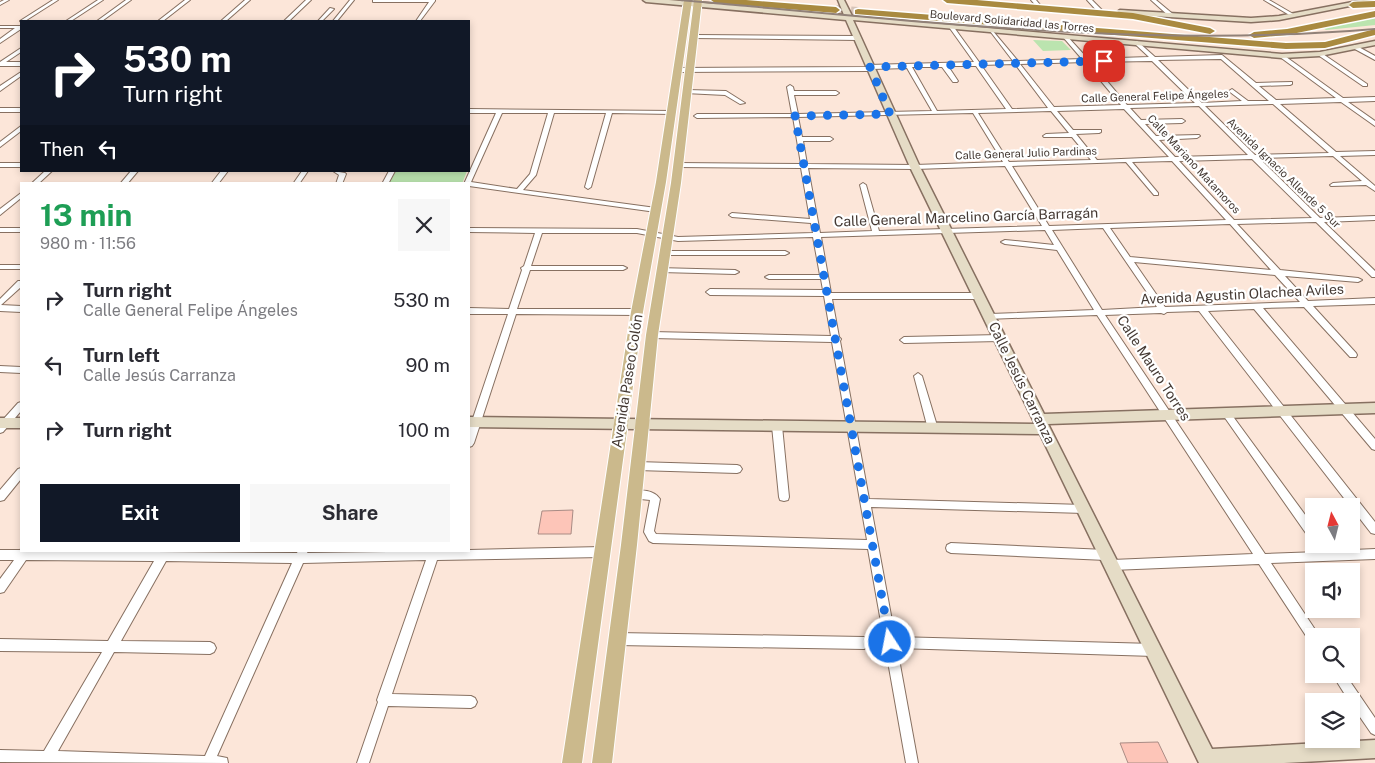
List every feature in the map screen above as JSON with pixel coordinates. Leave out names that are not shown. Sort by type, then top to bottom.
[{"type":"highway","points":[[715,0],[836,10]]},
{"type":"highway","name":"Boulevard Solidaridad las Torres","points":[[946,0],[1134,16],[1224,33],[1247,35],[1287,32],[1375,14]]},
{"type":"highway","points":[[1353,4],[1375,4]]},
{"type":"highway","name":"Boulevard Solidaridad las Torres","points":[[858,12],[1292,46],[1332,44],[1375,32]]},
{"type":"main road","name":"Boulevard Solidaridad las Torres","points":[[646,0],[688,1],[849,18],[1137,44],[1221,54],[1282,56],[1320,54],[1375,43]]},
{"type":"main road","points":[[667,2],[675,0]]},
{"type":"main road","name":"Calle Jesús Carranza","points":[[841,0],[915,167],[1208,761]]},
{"type":"main road","name":"Boulevard Solidaridad las Torres","points":[[975,0],[1100,11],[1239,20],[1293,15],[1373,0]]},
{"type":"main road","name":"Avenida Paseo Colón","points":[[602,763],[635,495],[641,424],[665,246],[672,112],[688,1]]},
{"type":"main road","name":"Avenida Paseo Colón","points":[[572,763],[637,312],[656,210],[678,165],[698,2]]},
{"type":"main road","points":[[680,49],[693,49]]},
{"type":"main road","points":[[472,422],[933,429],[1042,424],[1166,414],[1375,408]]},
{"type":"main road","points":[[2,425],[20,423]]},
{"type":"main road","points":[[1208,761],[1375,748]]},
{"type":"street","points":[[0,4],[7,0]]},
{"type":"street","points":[[23,20],[56,0]]},
{"type":"street","points":[[70,20],[101,0]]},
{"type":"street","points":[[99,20],[129,0]]},
{"type":"street","points":[[161,20],[188,0]]},
{"type":"street","points":[[224,20],[248,0]]},
{"type":"street","points":[[287,20],[309,0]]},
{"type":"street","points":[[336,20],[352,0]]},
{"type":"street","points":[[1033,0],[1039,6]]},
{"type":"street","points":[[1089,0],[1100,11]]},
{"type":"street","points":[[1153,0],[1172,16]]},
{"type":"street","points":[[1266,0],[1293,15]]},
{"type":"street","points":[[375,1],[433,1]]},
{"type":"street","points":[[419,20],[433,1]]},
{"type":"street","points":[[321,20],[332,9]]},
{"type":"street","points":[[13,27],[20,22]]},
{"type":"street","points":[[0,27],[20,27]]},
{"type":"street","points":[[951,27],[976,65],[1010,110]]},
{"type":"street","points":[[0,41],[20,28]]},
{"type":"street","points":[[992,31],[1095,161]]},
{"type":"street","points":[[695,37],[858,38]]},
{"type":"street","name":"Calle Mariano Matamoros","points":[[1066,37],[1126,107],[1176,158],[1353,355]]},
{"type":"street","name":"Avenida Ignacio Allende 5 Sur","points":[[1137,44],[1375,275]]},
{"type":"street","points":[[1355,47],[1375,58]]},
{"type":"street","points":[[0,64],[20,51]]},
{"type":"street","points":[[678,70],[1017,64],[1153,59],[1221,54],[1254,85],[1375,189]]},
{"type":"street","points":[[1320,54],[1365,85]]},
{"type":"street","points":[[1282,56],[1375,124]]},
{"type":"street","points":[[0,64],[20,64]]},
{"type":"street","points":[[944,65],[954,81]]},
{"type":"street","points":[[909,66],[935,112]]},
{"type":"street","points":[[0,89],[20,75]]},
{"type":"street","points":[[1254,85],[1290,83]]},
{"type":"street","points":[[836,93],[790,90],[837,339],[864,502],[912,763]]},
{"type":"street","points":[[1232,91],[1247,103]]},
{"type":"street","points":[[688,92],[726,93],[742,103]]},
{"type":"street","name":"Calle General Felipe Ángeles","points":[[697,116],[890,114],[1375,99]]},
{"type":"street","points":[[0,110],[20,110]]},
{"type":"street","points":[[470,111],[672,112]]},
{"type":"street","points":[[469,182],[500,111]]},
{"type":"street","points":[[519,190],[533,175],[552,111]]},
{"type":"street","points":[[588,187],[610,111]]},
{"type":"street","name":"Calle Mauro Torres","points":[[974,111],[1100,313],[1307,628]]},
{"type":"street","points":[[1141,122],[1182,121]]},
{"type":"street","points":[[0,145],[20,129]]},
{"type":"street","points":[[1046,136],[1099,131]]},
{"type":"street","points":[[1156,138],[1197,136]]},
{"type":"street","points":[[799,138],[830,139]]},
{"type":"street","name":"Calle General Julio Pardinas","points":[[678,165],[915,167],[1176,158],[1375,154]]},
{"type":"street","points":[[1128,160],[1156,194]]},
{"type":"street","points":[[470,164],[477,164]]},
{"type":"street","points":[[0,165],[20,165]]},
{"type":"street","points":[[36,182],[48,172]]},
{"type":"street","points":[[125,182],[135,172]]},
{"type":"street","points":[[216,182],[224,172]]},
{"type":"street","points":[[338,172],[343,174],[340,182]]},
{"type":"street","points":[[1333,185],[1368,183]]},
{"type":"street","points":[[470,184],[656,210]]},
{"type":"street","points":[[864,184],[876,233]]},
{"type":"street","points":[[0,213],[20,196]]},
{"type":"street","points":[[732,215],[814,220]]},
{"type":"street","name":"Calle General Marcelino García Barragán","points":[[470,230],[652,233],[665,246],[816,234],[1375,218]]},
{"type":"street","points":[[1105,226],[1164,311]]},
{"type":"street","points":[[0,230],[20,230]]},
{"type":"street","points":[[470,436],[472,422],[539,231]]},
{"type":"street","points":[[1005,242],[1060,248]]},
{"type":"street","points":[[665,246],[784,253]]},
{"type":"street","points":[[1128,259],[1358,280]]},
{"type":"street","points":[[0,267],[20,268]]},
{"type":"street","points":[[525,268],[623,268]]},
{"type":"street","points":[[661,270],[735,272]]},
{"type":"street","points":[[770,277],[825,277]]},
{"type":"street","points":[[0,303],[20,284]]},
{"type":"street","points":[[710,292],[978,296]]},
{"type":"street","name":"Avenida Agustin Olachea Aviles","points":[[990,317],[1375,301]]},
{"type":"street","points":[[1257,307],[1375,446]]},
{"type":"street","points":[[0,308],[20,309]]},
{"type":"street","points":[[1202,309],[1375,530]]},
{"type":"street","points":[[470,311],[637,312]]},
{"type":"street","points":[[652,335],[837,339]]},
{"type":"street","points":[[904,340],[1000,338]]},
{"type":"street","points":[[0,369],[20,370]]},
{"type":"street","points":[[918,376],[933,429]]},
{"type":"street","points":[[2,425],[20,406]]},
{"type":"street","points":[[1226,412],[1305,523]]},
{"type":"street","points":[[777,426],[784,497]]},
{"type":"street","points":[[637,466],[736,469]]},
{"type":"street","points":[[0,497],[20,473]]},
{"type":"street","points":[[635,495],[652,496],[654,499],[649,535],[658,539],[872,544]]},
{"type":"street","points":[[864,502],[1084,509]]},
{"type":"street","points":[[951,548],[1109,560],[1375,554]]},
{"type":"street","points":[[0,555],[25,553],[602,552]]},
{"type":"street","points":[[0,588],[25,553]]},
{"type":"street","points":[[363,763],[433,553]]},
{"type":"street","points":[[46,760],[164,554]]},
{"type":"street","points":[[208,763],[302,554]]},
{"type":"street","points":[[617,639],[864,644]]},
{"type":"street","points":[[890,642],[1154,650]]},
{"type":"street","points":[[0,645],[210,648]]},
{"type":"street","points":[[1344,683],[1375,729]]},
{"type":"street","points":[[383,700],[471,702]]},
{"type":"street","points":[[0,756],[46,760],[222,763]]},
{"type":"green space","points":[[1375,18],[1375,25],[1326,30],[1323,28]]},
{"type":"green space","points":[[1033,40],[1062,41],[1071,50],[1043,51]]},
{"type":"green space","points":[[395,172],[467,172],[463,182],[390,182]]},
{"type":"building","points":[[573,510],[571,534],[538,534],[542,511]]},
{"type":"building","points":[[1158,742],[1168,763],[1128,763],[1120,743]]},
{"type":"tunnel","points":[[836,10],[858,12]]},
{"type":"railway","points":[[680,0],[1027,30],[1114,34],[1201,36],[1375,29]]},
{"type":"route","points":[[890,642],[837,339],[795,116],[890,114],[870,67],[1104,61]]}]
